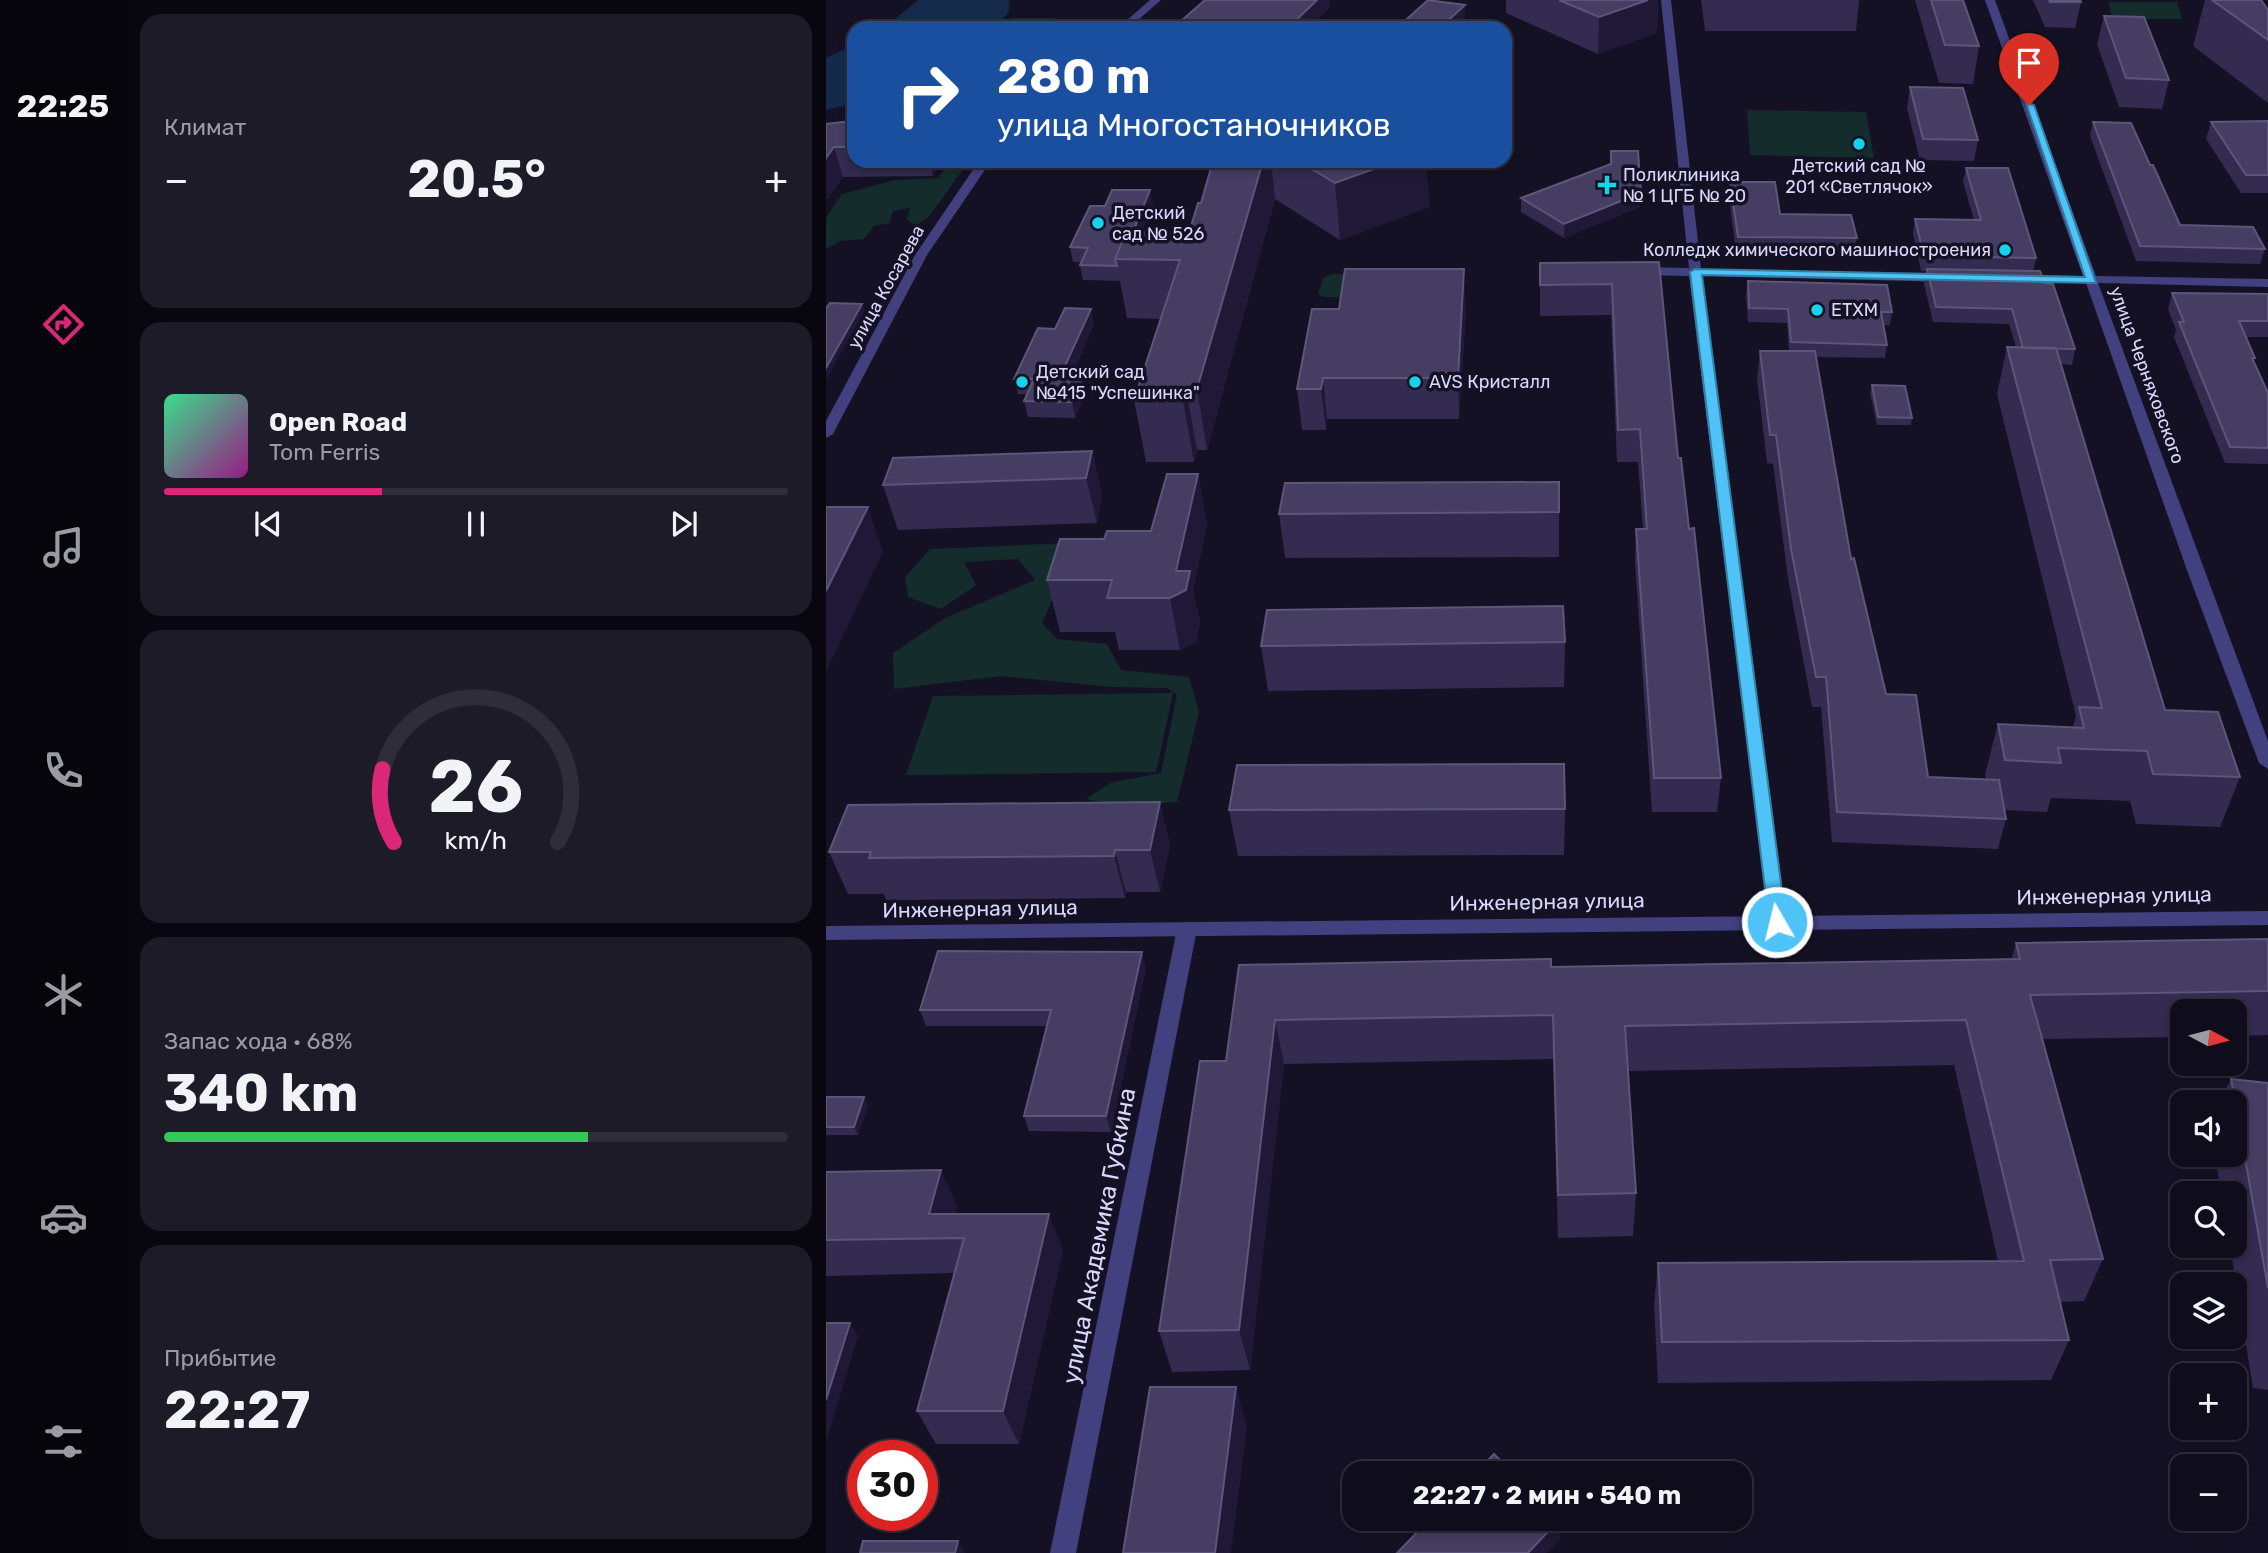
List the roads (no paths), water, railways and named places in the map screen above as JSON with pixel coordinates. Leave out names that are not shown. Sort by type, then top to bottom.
[{"type":"street","points":[[1132,21],[1156,0]]},
{"type":"street","points":[[1666,0],[1695,272],[1777,922]]},
{"type":"street","name":"улица Черняховского","points":[[1990,0],[2200,589],[2268,763]]},
{"type":"street","name":"улица Косарева","points":[[826,434],[921,255],[980,168]]},
{"type":"street","points":[[1629,271],[1962,278]]},
{"type":"street","points":[[2001,278],[2268,283]]},
{"type":"street","name":"Инженерная улица","points":[[826,933],[2268,918]]},
{"type":"street","name":"улица Академика Губкина","points":[[1063,1553],[1187,929]]},
{"type":"water","points":[[918,0],[1009,0],[1009,10],[1003,21],[892,21]]},
{"type":"water","points":[[847,48],[847,105],[826,110],[826,58]]},
{"type":"place","name":"Детский сад № 201 «Светлячок»","points":[[1859,144]]},
{"type":"place","name":"Поликлиника № 1 ЦГБ № 20","points":[[1607,185]]},
{"type":"place","name":"Детcкий сад № 526","points":[[1098,223]]},
{"type":"place","name":"Колледж химического машиностроения","points":[[2005,250]]},
{"type":"place","name":"ЕТХМ","points":[[1817,310]]},
{"type":"place","name":"Детский сад №415 \"Успешинка\"","points":[[1022,382]]},
{"type":"place","name":"AVS Кристалл","points":[[1415,382]]}]
